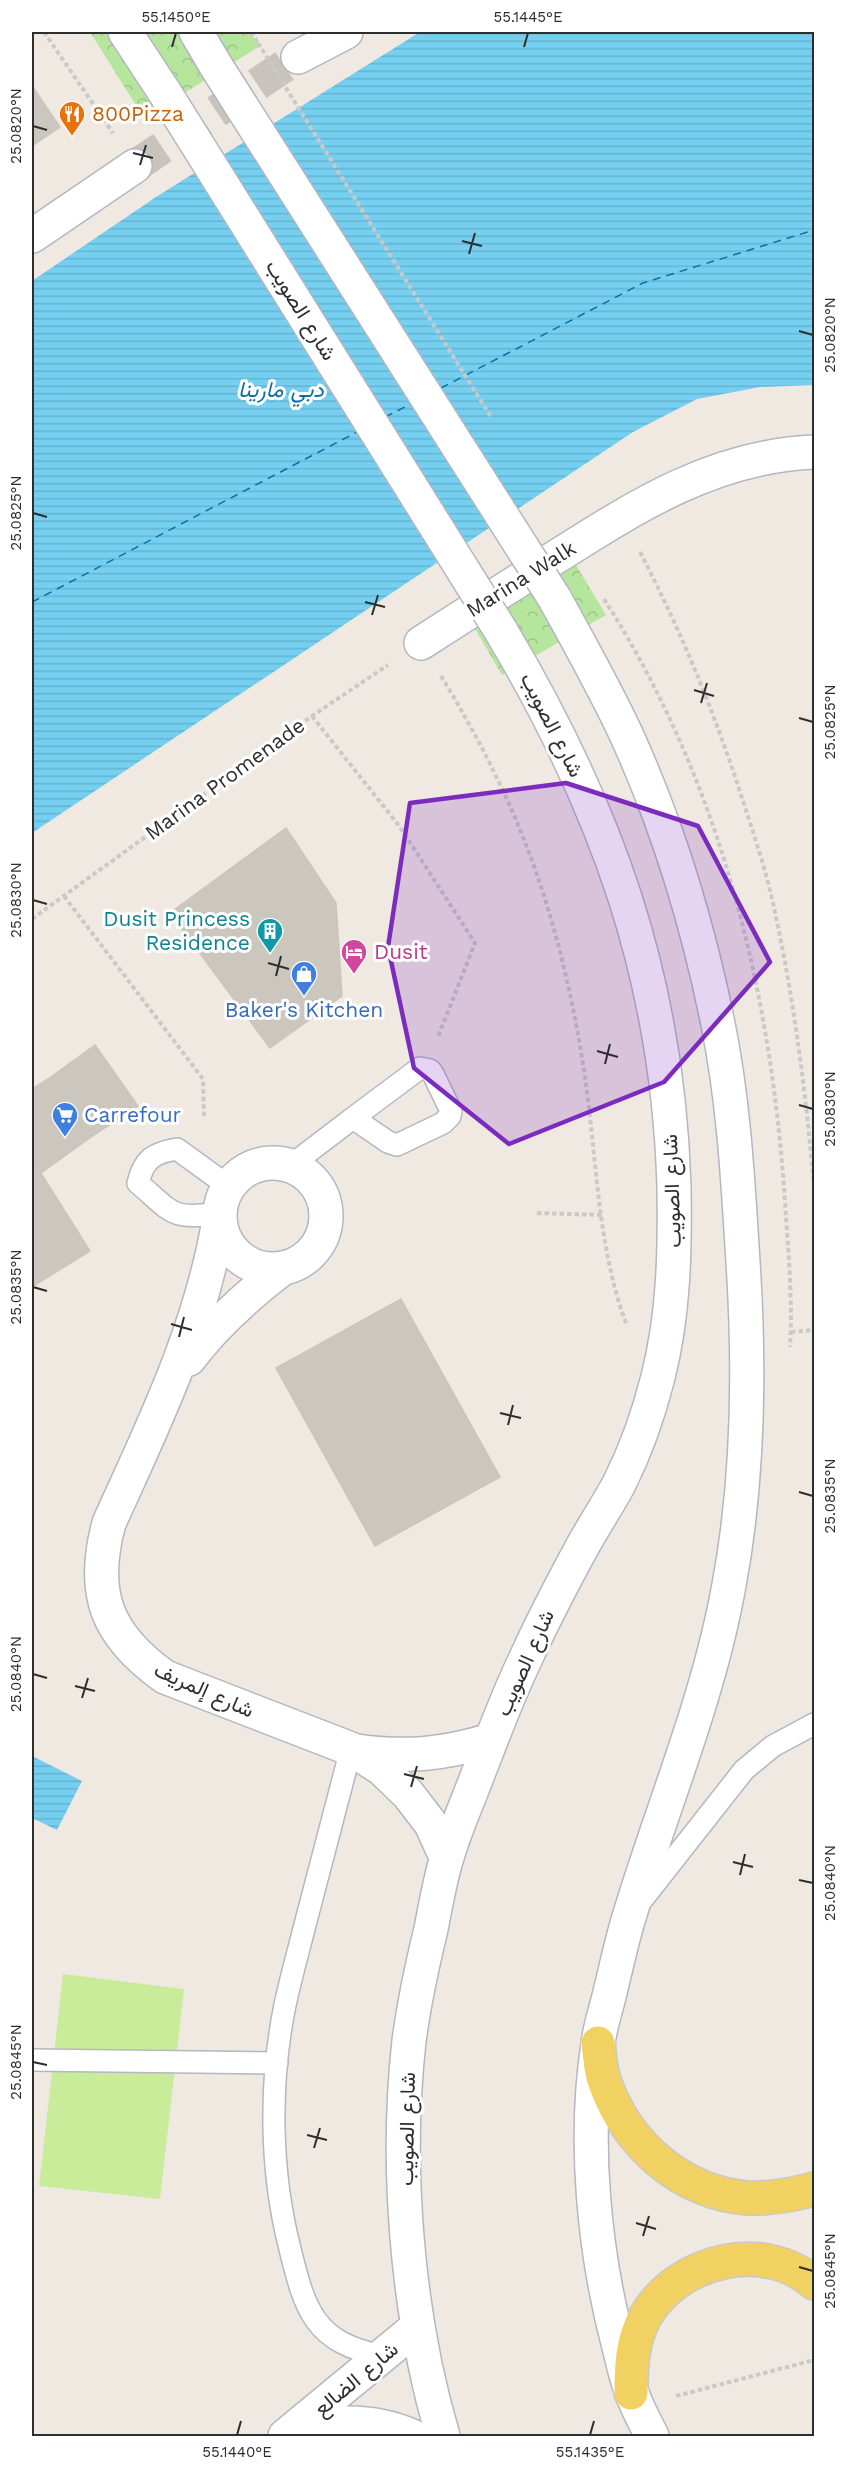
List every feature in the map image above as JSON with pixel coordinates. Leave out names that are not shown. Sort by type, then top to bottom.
[{"type":"main road","points":[[598,2043],[604,2080],[619,2116],[642,2147],[672,2172],[708,2189],[746,2198],[785,2196],[814,2189]]},
{"type":"main road","points":[[635,2400],[631,2367],[635,2340],[646,2316],[662,2294],[683,2278],[706,2266],[733,2260],[759,2260],[785,2267],[814,2283]]},
{"type":"street","name":"شارع الصويب","points":[[125,32],[541,697],[576,769],[621,880],[643,954],[657,1018],[666,1082],[673,1147],[674,1268],[669,1324],[658,1378],[642,1432],[619,1483],[549,1608],[518,1674],[491,1740],[446,1857],[419,1981],[410,2040],[405,2099],[404,2159],[407,2218],[417,2327],[431,2394],[443,2436]]},
{"type":"street","points":[[196,32],[555,598],[592,666],[626,735],[656,806],[678,868],[702,952],[719,1027],[731,1103],[748,1339],[747,1421],[742,1492],[729,1586],[711,1666],[628,1918],[598,2043],[592,2113],[594,2184],[600,2255],[613,2325],[635,2400],[652,2436]]},
{"type":"street","points":[[298,57],[346,32]]},
{"type":"street","points":[[32,236],[135,166]]},
{"type":"street","points":[[621,516],[674,487],[731,465],[790,453],[814,452]]},
{"type":"street","name":"Marina Walk","points":[[422,643],[621,516]]},
{"type":"street","points":[[273,1163],[290,1166],[306,1174],[318,1187],[326,1203],[327,1220],[323,1238],[313,1252],[299,1263],[282,1269],[264,1269],[240,1257],[224,1238],[223,1206],[240,1174],[256,1166],[273,1163]]},
{"type":"street","name":"شارع إلمريف","points":[[223,1206],[200,1305],[172,1383],[109,1523],[101,1552],[101,1582],[107,1611],[140,1660],[165,1677],[351,1749],[386,1755],[422,1755],[457,1750],[491,1740]]},
{"type":"street","name":"شارع إلمريف","points":[[172,1383],[222,1321],[251,1293],[282,1269]]},
{"type":"street","name":"شارع إلمريف","points":[[351,1749],[382,1769],[408,1794],[431,1824],[446,1857]]},
{"type":"street","name":"شارع الضالع","points":[[290,2433],[417,2327]]},
{"type":"street","name":"شارع الضالع","points":[[290,2433],[321,2424],[349,2422],[376,2425],[412,2436]]},
{"type":"lane","points":[[290,1166],[353,1118],[416,1070],[425,1068],[434,1074],[450,1106],[450,1116],[447,1120],[394,1145],[353,1118]]},
{"type":"lane","points":[[628,1918],[744,1770],[773,1746],[814,1724]]},
{"type":"lane","points":[[351,1749],[285,2006],[277,2063],[274,2121],[277,2178],[286,2235],[300,2291],[307,2308],[331,2337],[347,2346],[383,2356]]},
{"type":"lane","points":[[32,2060],[277,2063]]},
{"type":"path","points":[[44,32],[135,166]]},
{"type":"path","points":[[251,32],[497,427]]},
{"type":"path","points":[[621,516],[661,592],[696,670],[727,751],[754,832],[776,915],[789,983],[808,1121],[814,1186]]},
{"type":"path","points":[[422,643],[495,772],[521,832],[562,955],[577,1029],[611,1275],[617,1300],[629,1331]]},
{"type":"path","name":"Marina Promenade","points":[[32,919],[312,716],[422,643]]},
{"type":"path","points":[[312,716],[400,827],[475,943],[425,1068]]},
{"type":"path","points":[[64,896],[203,1079],[204,1118]]},
{"type":"path","points":[[537,1213],[602,1215]]},
{"type":"path","points":[[791,1332],[814,1330]]},
{"type":"path","points":[[635,2400],[814,2360]]},
{"type":"highlighted area","points":[[566,783],[698,826],[770,962],[664,1082],[509,1144],[414,1068],[388,947],[410,803]]},
{"type":"green space","points":[[90,32],[250,32],[260,46],[144,118]]},
{"type":"green space","points":[[570,555],[606,615],[502,675],[467,615]]},
{"type":"green space","points":[[63,1974],[184,1989],[160,2199],[39,2186]]},
{"type":"water","name":"دبي مارينا","points":[[420,32],[814,32],[814,385],[760,387],[697,399],[633,432],[32,833],[32,281],[156,197]]},
{"type":"water","points":[[32,1756],[82,1781],[57,1830],[32,1818]]},
{"type":"building","points":[[32,86],[60,127],[32,146]]},
{"type":"building","name":"Dusit Princess Residence","points":[[286,828],[336,903],[342,996],[270,1048],[170,913]]},
{"type":"building","points":[[95,1045],[138,1106],[91,1137],[51,1077]]},
{"type":"building","points":[[51,1077],[91,1137],[41,1173],[32,1159],[32,1089]]},
{"type":"building","points":[[32,1159],[90,1251],[32,1287]]},
{"type":"building","points":[[401,1299],[500,1477],[375,1546],[276,1368]]},
{"type":"ferry route","points":[[441,388],[643,283],[814,230]]},
{"type":"ferry route","points":[[385,417],[413,403]]},
{"type":"ferry route","points":[[32,602],[357,432]]},
{"type":"tunnel","points":[[135,166],[298,57]]},
{"type":"place","name":"800Pizza","points":[[72,137]]},
{"type":"place","name":"Dusit Princess Residence","points":[[270,954]]},
{"type":"place","name":"Dusit","points":[[354,975]]},
{"type":"place","name":"Baker's Kitchen","points":[[304,997]]},
{"type":"place","name":"Carrefour","points":[[65,1138]]}]
